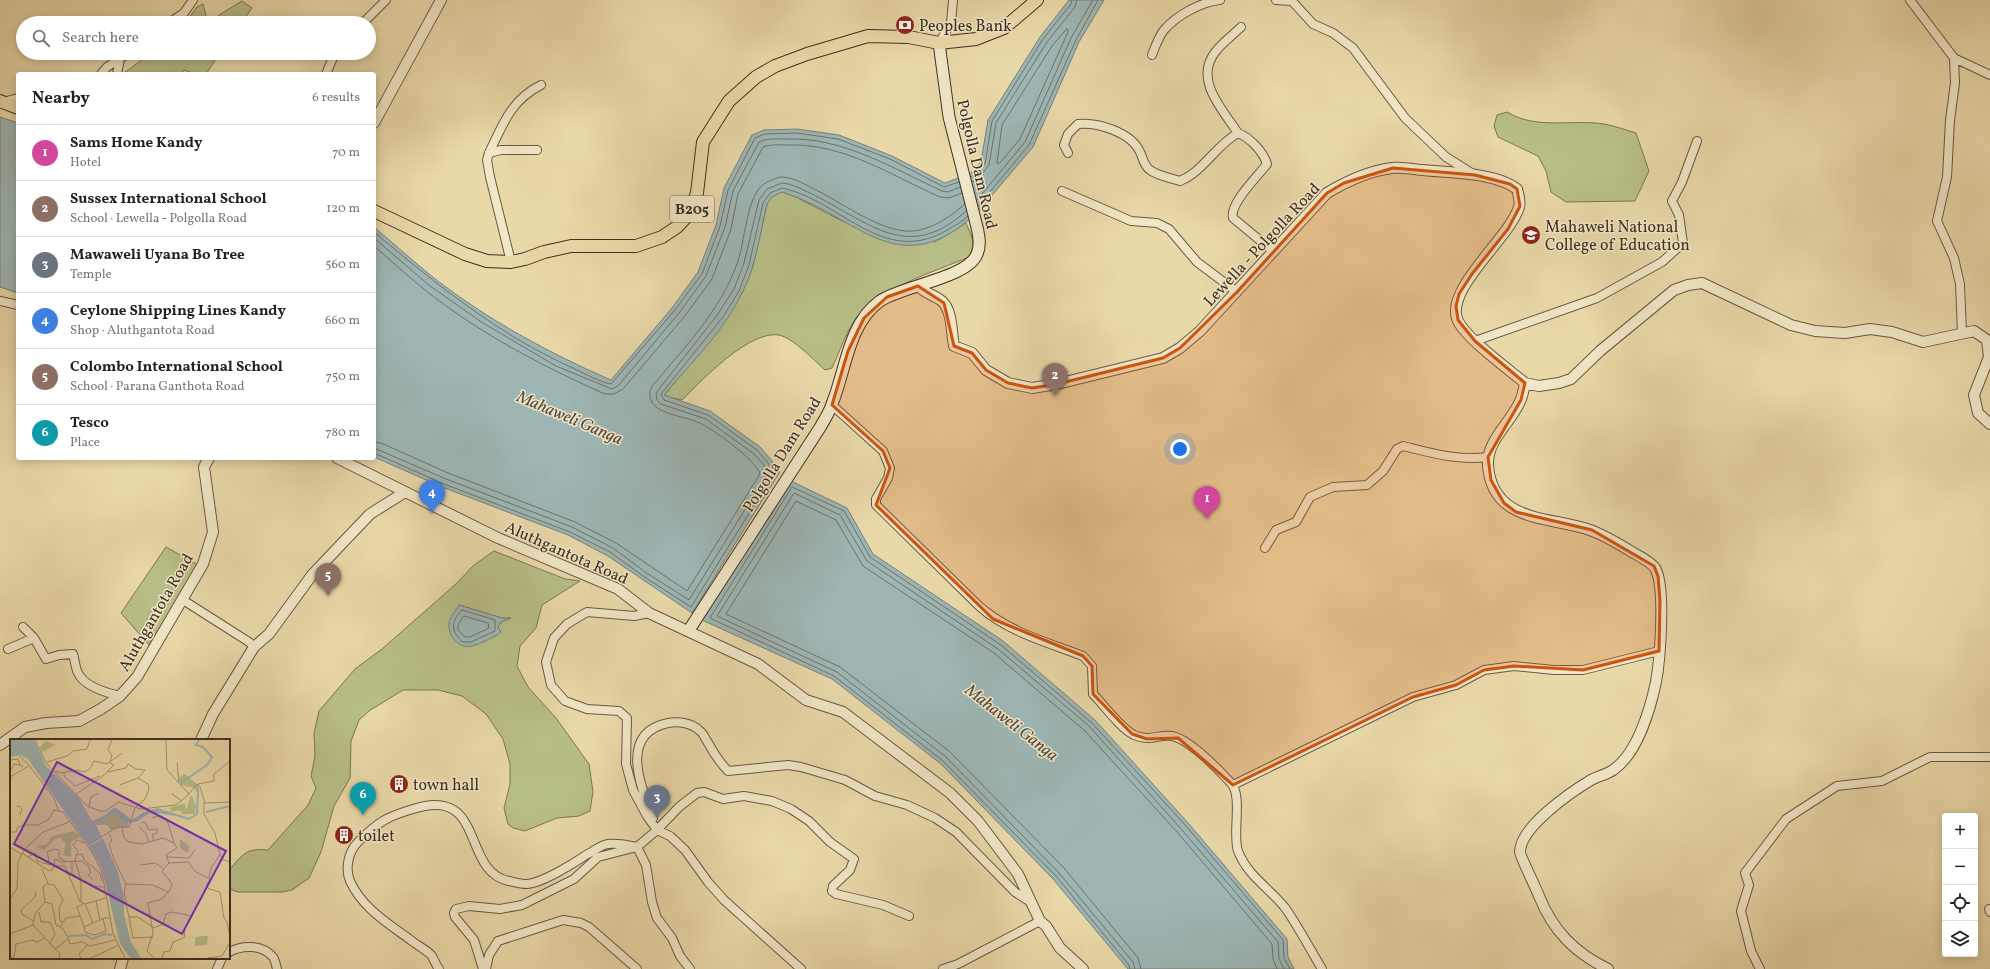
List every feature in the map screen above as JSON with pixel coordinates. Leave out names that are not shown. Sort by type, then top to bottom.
[{"type":"main road","name":"B205","points":[[376,211],[465,254],[487,261],[511,262],[571,246],[636,246],[662,236],[677,227],[690,213],[697,193],[703,142],[729,101],[756,77],[775,66],[807,54],[868,36],[909,37],[940,43],[976,39],[1004,28],[1037,0]]},
{"type":"main road","name":"Polgolla Dam Road","points":[[689,630],[832,405],[848,351],[864,318],[872,307],[887,297],[959,270],[970,263],[978,254],[978,234],[949,117],[940,43]]},
{"type":"main road","points":[[1,102],[16,107]]},
{"type":"street","points":[[179,16],[184,12],[193,0]]},
{"type":"street","points":[[370,16],[386,0]]},
{"type":"street","points":[[376,119],[441,0]]},
{"type":"street","points":[[940,43],[951,23],[953,0]]},
{"type":"street","points":[[1152,55],[1164,30],[1179,16],[1197,7],[1220,0]]},
{"type":"street","points":[[1276,0],[1292,2],[1314,24],[1333,33],[1353,48],[1405,118],[1446,157],[1475,175]]},
{"type":"street","points":[[1910,0],[1954,58],[1990,75]]},
{"type":"street","points":[[1241,27],[1216,51],[1207,67],[1206,76],[1213,97],[1238,133],[1245,136],[1265,156],[1267,164],[1235,204],[1232,214],[1233,218],[1274,252]]},
{"type":"street","points":[[1954,58],[1954,83],[1950,120],[1947,178],[1937,221],[1954,258],[1960,284],[1962,333]]},
{"type":"street","points":[[104,72],[119,60]]},
{"type":"street","points":[[117,72],[120,60]]},
{"type":"street","points":[[327,72],[332,60]]},
{"type":"street","points":[[511,262],[487,160],[510,110],[519,100],[541,84]]},
{"type":"street","points":[[1,102],[16,98]]},
{"type":"street","points":[[1068,153],[1064,145],[1068,134],[1078,124],[1088,123],[1124,135],[1140,151],[1141,159],[1150,170],[1180,181],[1192,176],[1227,139],[1238,133]]},
{"type":"street","points":[[1475,341],[1597,298],[1662,262],[1683,243],[1679,215],[1672,201],[1682,182],[1697,141]]},
{"type":"street","points":[[489,153],[501,150],[537,150]]},
{"type":"street","name":"Lewella - Polgolla Road","points":[[918,286],[925,293],[939,299],[944,303],[949,317],[954,346],[972,353],[986,370],[1008,383],[1032,388],[1057,384],[1163,358],[1180,348],[1200,331],[1237,292],[1327,193],[1344,183],[1368,173],[1393,168],[1475,175],[1510,184],[1517,189],[1520,206],[1508,229],[1472,274],[1459,294],[1456,306],[1458,320],[1475,341],[1525,383]]},
{"type":"street","points":[[1062,192],[1131,221],[1157,223],[1169,229],[1197,262],[1237,292]]},
{"type":"street","points":[[1608,969],[1588,959],[1567,942],[1544,909],[1530,872],[1520,855],[1521,844],[1532,828],[1550,810],[1573,792],[1592,780],[1613,770],[1632,750],[1645,722],[1656,682],[1659,651],[1660,601],[1658,576],[1654,566],[1622,545],[1592,530],[1516,512],[1504,503],[1491,480],[1488,458],[1496,440],[1521,400],[1525,383],[1539,386],[1559,383],[1571,379],[1600,351],[1674,290],[1688,285],[1702,283],[1791,325],[1815,331],[1845,333],[1870,329],[1892,332],[1923,342],[1974,330],[1987,340],[1989,357],[1974,395],[1978,413],[1990,424]]},
{"type":"street","points":[[0,301],[16,305]]},
{"type":"street","points":[[832,405],[883,451],[890,468],[888,478],[876,499],[876,505],[979,606],[993,619],[1008,627],[1083,656],[1092,666],[1093,694],[1125,728],[1132,734],[1147,739],[1170,736],[1178,738],[1195,749],[1233,785],[1237,803],[1235,840],[1238,852],[1250,874],[1285,909],[1322,969]]},
{"type":"street","points":[[1265,548],[1276,530],[1296,522],[1310,497],[1333,487],[1367,485],[1383,471],[1397,449],[1403,446],[1444,457],[1470,460],[1488,458]]},
{"type":"street","name":"Aluthgantota Road","points":[[0,744],[25,727],[46,723],[79,721],[101,709],[120,696],[137,677],[160,635],[183,600],[203,564],[213,532],[204,467],[208,460]]},
{"type":"street","name":"Aluthgantota Road","points":[[341,460],[498,538],[618,589],[649,613],[689,630],[708,641],[758,664],[806,700],[843,712],[950,793],[978,821],[1018,874],[1034,905],[1040,921],[1046,926],[1060,948],[1083,969]]},
{"type":"street","points":[[201,739],[213,714],[254,647],[269,634],[312,575],[350,533],[376,509],[405,492]]},
{"type":"street","points":[[183,600],[249,642],[254,647]]},
{"type":"street","points":[[649,613],[634,616],[587,612],[567,624],[554,638],[546,662],[551,684],[565,701],[587,709],[619,711],[627,718],[626,764],[633,790],[647,816],[658,830],[670,836],[685,850],[708,882],[724,900],[801,969]]},
{"type":"street","points":[[23,627],[34,638],[46,659],[59,655],[73,654],[78,674],[88,683],[109,694],[120,696]]},
{"type":"street","points":[[8,649],[34,638]]},
{"type":"street","points":[[1233,785],[1413,697],[1456,685],[1484,670],[1514,666],[1554,670],[1583,670],[1659,651]]},
{"type":"street","points":[[658,830],[647,803],[637,769],[640,742],[645,735],[658,726],[680,721],[700,730],[720,763],[728,771],[788,765],[801,767],[846,780],[875,796],[907,805],[934,818],[956,832],[1015,892],[1034,905]]},
{"type":"street","points":[[1760,969],[1751,951],[1741,911],[1749,885],[1744,873],[1786,819],[1837,786],[1882,781],[1930,757],[1990,758]]},
{"type":"street","points":[[483,969],[474,940],[455,917],[454,913],[456,909],[469,906],[500,909],[522,905],[574,879],[598,857],[638,847],[658,830],[679,806],[697,793],[704,792],[723,799],[744,796],[772,801],[791,809],[809,821],[830,842],[854,859],[850,870],[832,886],[832,891],[836,894],[883,905],[909,916]]},
{"type":"street","points":[[439,969],[431,955],[378,916],[359,898],[349,880],[347,862],[355,845],[374,825],[393,815],[418,807],[440,804],[447,805],[461,817],[471,833],[479,854],[490,871],[506,881],[528,884],[559,872],[607,844],[638,847]]},
{"type":"street","points":[[638,847],[646,866],[652,902],[657,918],[672,938],[680,956],[690,969]]},
{"type":"street","points":[[486,969],[490,955],[498,941],[563,920],[581,923],[589,927],[637,969]]},
{"type":"street","points":[[942,969],[958,964],[1040,921]]},
{"type":"street","points":[[230,951],[238,947],[254,947],[263,950],[274,957],[277,969]]},
{"type":"street","points":[[120,969],[123,959]]},
{"type":"street","points":[[217,969],[222,959]]},
{"type":"highlighted area","points":[[1393,168],[1475,175],[1510,184],[1517,189],[1520,206],[1508,229],[1472,274],[1459,294],[1456,306],[1458,320],[1475,341],[1525,383],[1521,400],[1488,457],[1491,480],[1504,503],[1516,512],[1592,530],[1654,566],[1658,576],[1660,601],[1659,651],[1583,670],[1514,666],[1484,670],[1456,685],[1413,697],[1233,785],[1178,738],[1147,739],[1132,734],[1093,694],[1092,666],[1083,656],[993,619],[876,505],[890,468],[883,451],[832,405],[848,351],[864,318],[887,297],[918,286],[944,303],[954,346],[972,353],[986,370],[1008,383],[1032,388],[1057,384],[1163,358],[1180,348],[1237,292],[1327,193],[1344,183]]},
{"type":"green space","points":[[242,1],[252,8],[246,16],[218,16]]},
{"type":"green space","points":[[203,4],[206,16],[190,16],[197,7]]},
{"type":"green space","points":[[142,60],[215,60],[207,72],[190,72],[184,70],[182,72],[125,72]]},
{"type":"green space","points":[[1507,112],[1530,121],[1604,124],[1636,133],[1649,171],[1635,201],[1566,202],[1551,192],[1546,171],[1538,156],[1498,137],[1494,126],[1497,115]]},
{"type":"green space","points":[[782,192],[796,197],[844,222],[935,242],[966,223],[973,243],[971,252],[969,257],[923,275],[890,291],[875,300],[863,310],[851,326],[832,368],[825,370],[791,340],[785,337],[779,335],[767,336],[754,340],[726,358],[682,400],[664,396],[742,293],[753,266],[767,204],[772,196]]},
{"type":"green space","points":[[166,547],[198,565],[149,645],[121,613]]},
{"type":"green space","points":[[494,551],[565,579],[580,581],[542,605],[536,628],[520,646],[517,666],[528,687],[556,718],[589,764],[593,792],[590,811],[579,816],[557,818],[525,831],[513,828],[508,824],[504,808],[510,784],[510,764],[503,739],[486,714],[462,696],[438,690],[403,690],[369,711],[359,720],[351,741],[350,778],[334,806],[321,852],[309,878],[292,890],[282,892],[238,892],[230,889],[230,869],[238,860],[250,851],[268,850],[308,805],[316,788],[311,776],[315,756],[314,733],[319,711],[355,669],[382,649],[456,584],[474,565]],"holes":[[[459,605],[502,618],[510,618],[501,622],[498,627]]]},
{"type":"water","name":"Mahaweli Ganga","points":[[1069,0],[1104,0],[1079,42],[1033,147],[977,213],[949,234],[924,244],[900,245],[878,239],[809,203],[782,192],[772,197],[767,204],[751,272],[735,307],[717,334],[664,395],[710,411],[760,447],[772,461],[774,468],[780,472],[692,613],[608,556],[568,535],[442,487],[376,458],[376,229],[434,278],[497,322],[565,359],[611,380],[672,308],[698,272],[716,225],[724,188],[752,135],[764,130],[797,129],[839,135],[892,156],[945,183],[971,173],[981,162],[988,120],[1040,37]]},
{"type":"water","points":[[0,117],[16,122],[16,292],[0,287]]},
{"type":"water","name":"Mahaweli Ganga","points":[[791,481],[847,508],[873,554],[1003,641],[1095,720],[1189,824],[1287,939],[1288,957],[1294,969],[1128,969],[1053,879],[941,764],[832,679],[702,620]]},
{"type":"water","points":[[459,605],[502,618],[511,618],[501,622],[498,627],[501,632],[498,635],[472,646],[463,646],[455,641],[449,629],[450,619]]},
{"type":"place","name":"Peoples Bank","points":[[905,25]]},
{"type":"place","name":"Mahaweli National College of Education","points":[[1531,235]]},
{"type":"place","name":"Sussex International School","points":[[1055,396]]},
{"type":"place","name":"Ceylone Shipping Lines Kandy","points":[[432,513]]},
{"type":"place","name":"Sams Home Kandy","points":[[1207,519]]},
{"type":"place","name":"Colombo International School","points":[[328,596]]},
{"type":"place","name":"town hall","points":[[399,784]]},
{"type":"place","name":"Tesco","points":[[363,815]]},
{"type":"place","name":"Mawaweli Uyana Bo Tree","points":[[657,818]]},
{"type":"place","name":"toilet","points":[[344,835]]}]
